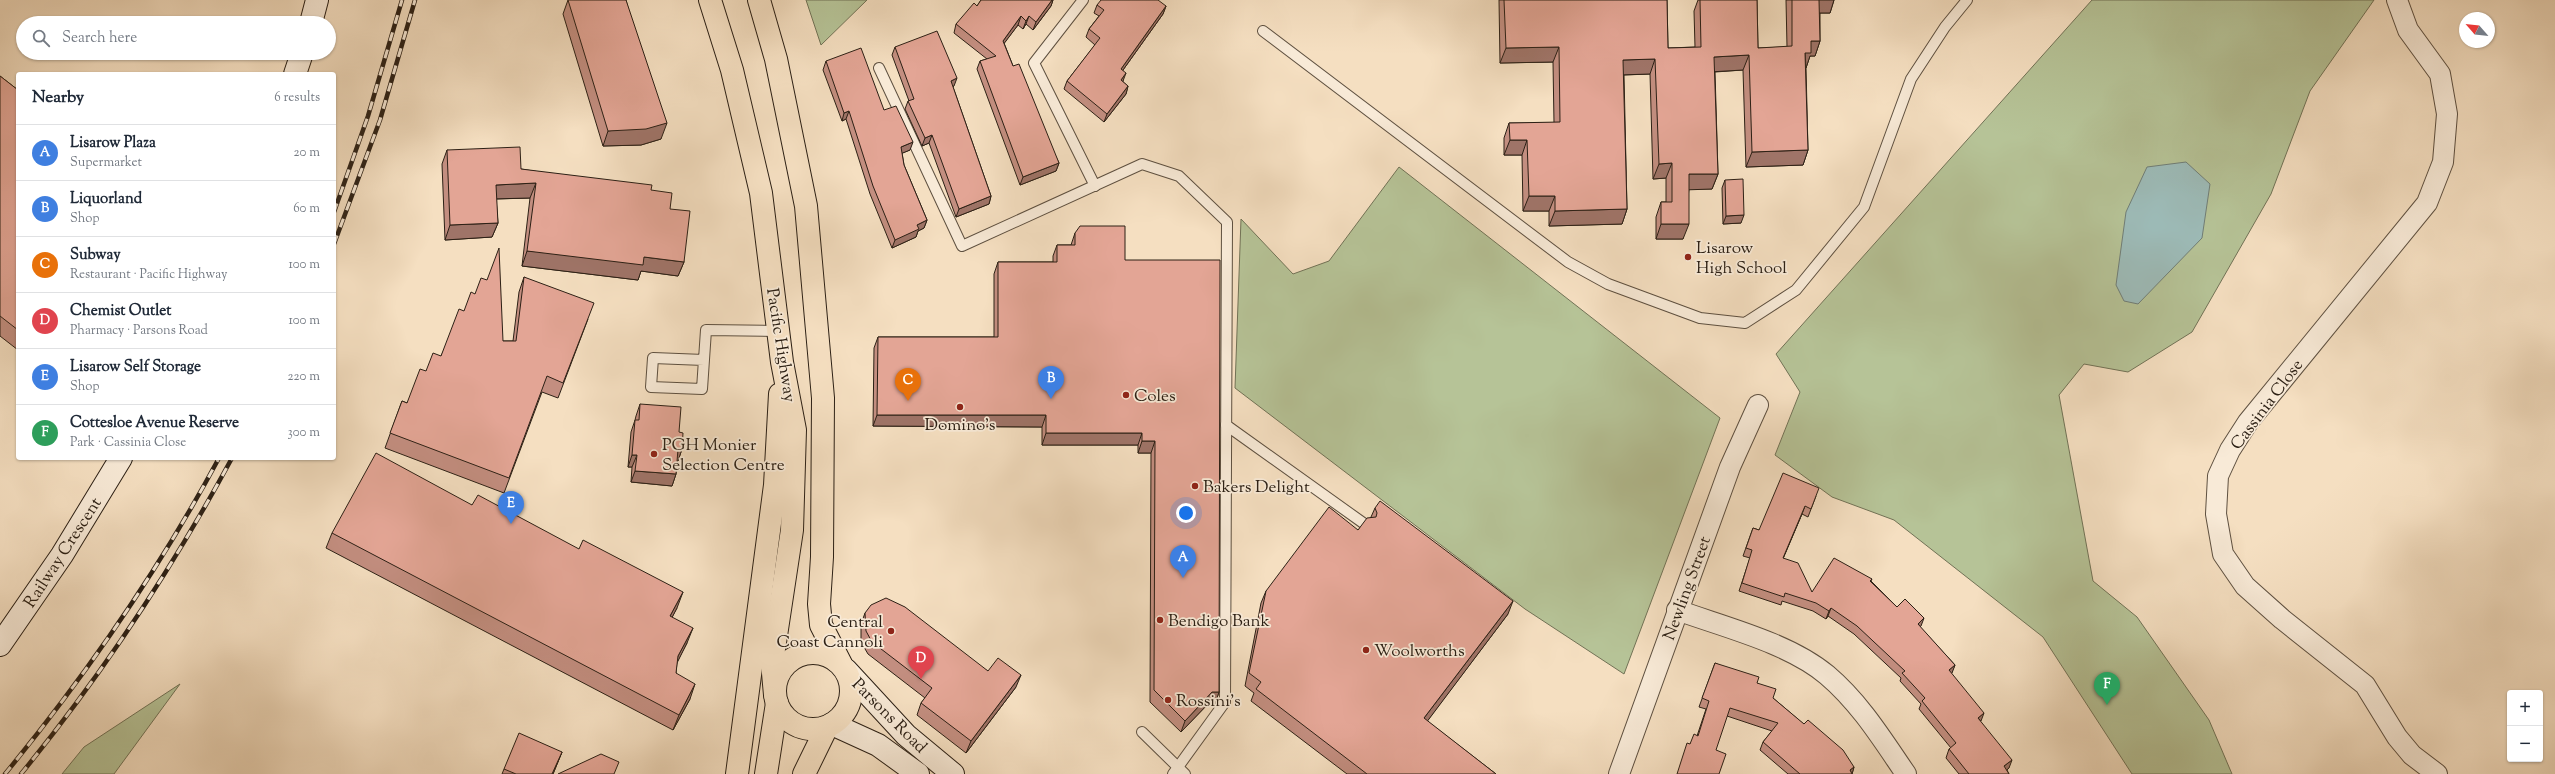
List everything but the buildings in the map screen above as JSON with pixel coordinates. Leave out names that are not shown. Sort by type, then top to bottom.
[{"type":"main road","points":[[313,16],[317,0]]},
{"type":"main road","name":"Pacific Highway","points":[[710,0],[732,70],[761,192],[782,362],[796,430],[792,530],[772,662],[776,699],[766,774]]},
{"type":"main road","name":"Pacific Highway","points":[[759,0],[776,59],[806,206],[823,398],[822,557],[819,604],[820,625],[844,667]]},
{"type":"main road","points":[[297,72],[300,60]]},
{"type":"main road","points":[[737,774],[775,485],[782,362]]},
{"type":"main road","name":"Railway Crescent","points":[[0,644],[62,555],[121,460]]},
{"type":"main road","points":[[804,774],[830,726],[845,712],[852,696],[850,678],[844,667],[823,653],[802,654],[784,665],[779,674],[776,699],[784,715],[793,724],[810,729],[830,726]]},
{"type":"main road","name":"Parsons Road","points":[[844,667],[906,735],[953,774]]},
{"type":"main road","name":"Parsons Road","points":[[830,726],[878,745],[918,774]]},
{"type":"street","name":"Cassinia Close","points":[[2397,0],[2408,30],[2440,74],[2447,114],[2443,162],[2427,203],[2248,422],[2230,450],[2218,476],[2216,514],[2223,554],[2245,586],[2282,619],[2366,685],[2397,737],[2412,755],[2437,774]]},
{"type":"street","name":"Newling Street","points":[[1619,774],[1677,610],[1730,467],[1758,404]]},
{"type":"street","points":[[1677,610],[1798,656],[1826,674],[1868,719],[1906,774]]},
{"type":"lane","points":[[1083,0],[1034,63],[1094,186]]},
{"type":"lane","points":[[1263,31],[1568,262],[1608,284],[1700,318],[1745,323],[1796,290],[1864,207],[1911,79],[1945,27],[1967,0]]},
{"type":"lane","points":[[879,68],[962,246],[1142,164],[1179,176],[1227,222],[1225,702],[1178,772],[1142,732]]},
{"type":"lane","points":[[704,360],[653,358],[651,387],[702,389],[704,360],[706,330],[778,330]]},
{"type":"lane","points":[[1226,425],[1366,525]]},
{"type":"green space","points":[[806,0],[867,0],[821,45]]},
{"type":"green space","points":[[2092,0],[2374,0],[2310,91],[2271,194],[2192,332],[2128,372],[2084,364],[2059,395],[2093,581],[2137,617],[2209,720],[2232,774],[2132,774],[2043,637],[1894,520],[1832,497],[1775,455],[1800,392],[1776,354]]},
{"type":"green space","points":[[1399,167],[1720,418],[1624,674],[1525,609],[1235,388],[1241,219],[1293,274],[1329,261]]},
{"type":"green space","points":[[180,684],[114,774],[62,774],[84,747]]},
{"type":"water","points":[[2186,162],[2210,184],[2202,238],[2138,304],[2124,301],[2116,285],[2126,212],[2147,167]]},
{"type":"railway","points":[[336,206],[368,116],[402,0]]},
{"type":"railway","points":[[336,239],[380,120],[415,0]]},
{"type":"railway","points":[[5,774],[64,699],[120,621],[172,541],[218,460]]},
{"type":"railway","points":[[21,774],[51,737],[134,621],[185,540],[231,460]]},
{"type":"place","name":"Lisarow High School","points":[[1688,257]]},
{"type":"place","name":"Coles","points":[[1126,395]]},
{"type":"place","name":"Liquorland","points":[[1051,399]]},
{"type":"place","name":"Subway","points":[[908,401]]},
{"type":"place","name":"Domino's","points":[[960,407]]},
{"type":"place","name":"PGH Monier Selection Centre","points":[[654,454]]},
{"type":"place","name":"Bakers Delight","points":[[1195,486]]},
{"type":"place","name":"Lisarow Self Storage","points":[[511,524]]},
{"type":"place","name":"Lisarow Plaza","points":[[1183,578]]},
{"type":"place","name":"Bendigo Bank","points":[[1160,620]]},
{"type":"place","name":"Central Coast Cannoli","points":[[891,631]]},
{"type":"place","name":"Woolworths","points":[[1366,650]]},
{"type":"place","name":"Chemist Outlet","points":[[921,679]]},
{"type":"place","name":"Rossini's","points":[[1168,700]]},
{"type":"place","name":"Cottesloe Avenue Reserve","points":[[2107,705]]}]
